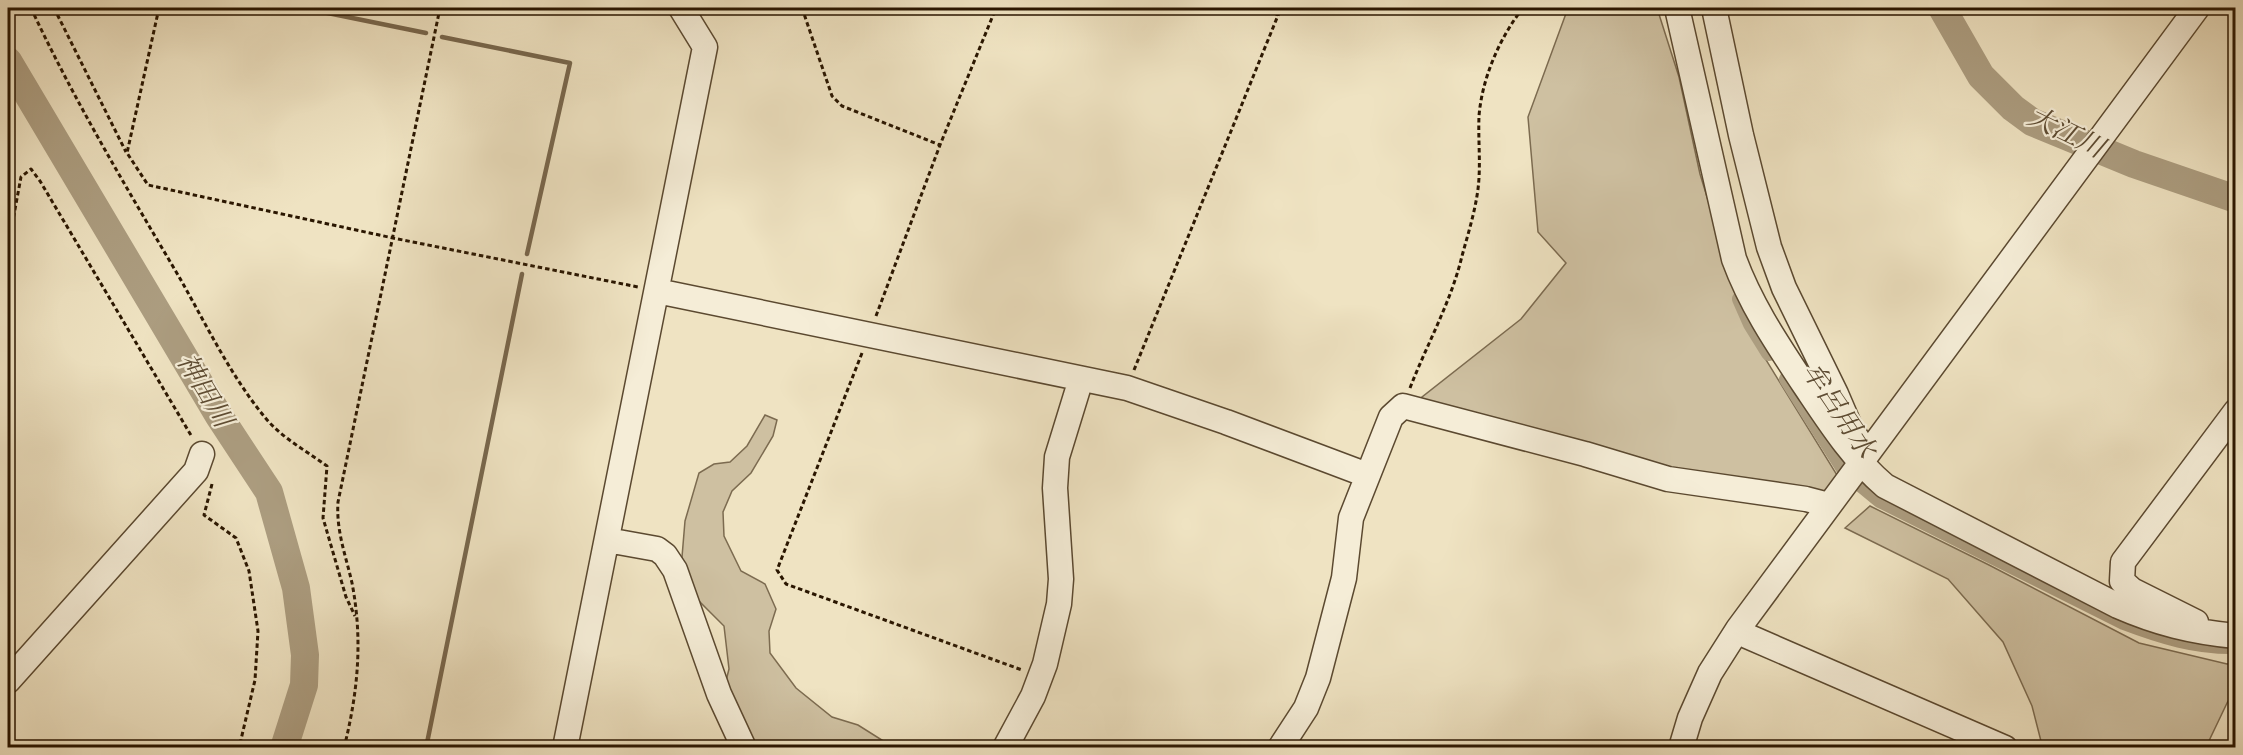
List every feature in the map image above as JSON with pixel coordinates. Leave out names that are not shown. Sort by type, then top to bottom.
[{"type":"street","points":[[565,747],[705,46],[681,8]]},
{"type":"street","points":[[1677,8],[1734,259],[1745,289],[1759,316],[1845,445],[1851,476]]},
{"type":"street","points":[[1714,8],[1741,135],[1769,247],[1784,288],[1851,429],[1851,476]]},
{"type":"street","points":[[1681,747],[1690,718],[1710,673],[1738,629],[2197,8]]},
{"type":"street","points":[[657,291],[1127,388],[1367,475]]},
{"type":"street","points":[[1005,747],[1033,696],[1059,604],[1060,579],[1055,488],[1057,457],[1081,380]]},
{"type":"street","points":[[1280,747],[1306,708],[1318,678],[1344,578],[1351,518],[1391,417],[1403,406],[1586,454],[1668,479],[1806,500],[1851,476],[1885,486],[2118,606],[2152,621],[2211,634],[2235,636]]},
{"type":"street","points":[[2211,634],[2202,624],[2132,590],[2122,580],[2124,562],[2235,411]]},
{"type":"street","points":[[8,681],[196,471],[202,454]]},
{"type":"street","points":[[607,540],[657,549],[665,555],[675,570],[718,694],[744,747]]},
{"type":"street","points":[[1738,629],[1747,636],[1992,745]]},
{"type":"path","points":[[31,8],[60,71],[103,150],[234,371],[263,415],[284,436],[327,466],[323,518],[346,597],[357,621]]},
{"type":"path","points":[[54,8],[127,153],[148,185],[393,238],[657,291]]},
{"type":"path","points":[[127,153],[159,8]]},
{"type":"path","points":[[345,747],[359,669],[357,621],[352,584],[337,520],[338,502],[440,8]]},
{"type":"path","points":[[802,8],[832,96],[842,106],[940,145]]},
{"type":"path","points":[[996,8],[940,145],[777,570],[786,584],[1040,677]]},
{"type":"path","points":[[1262,8],[1278,15]]},
{"type":"path","points":[[1127,388],[1281,8]]},
{"type":"path","points":[[1403,406],[1455,284],[1478,191],[1479,115],[1486,83],[1496,54],[1512,22],[1523,8]]},
{"type":"path","points":[[8,246],[21,177],[31,169],[202,454],[213,481],[204,515],[236,537],[249,571],[258,632],[255,680],[239,747]]},
{"type":"path","points":[[8,740],[16,747]]},
{"type":"shaded area","points":[[1568,8],[1657,8],[1679,77],[1700,174],[1731,275],[1763,355],[1845,488],[1831,499],[1668,471],[1417,401],[1521,319],[1566,263],[1538,232],[1528,117]]},
{"type":"shaded area","points":[[765,415],[777,420],[773,436],[751,473],[732,491],[723,512],[724,536],[741,571],[765,584],[776,609],[769,631],[770,653],[796,688],[832,717],[858,725],[893,747],[749,747],[723,693],[729,669],[724,626],[690,592],[682,557],[685,521],[699,473],[714,464],[730,462],[747,446]]},
{"type":"shaded area","points":[[1870,506],[2139,643],[2227,664],[2235,663],[2235,698],[2228,701],[2206,747],[2046,748],[2042,745],[2032,706],[2003,642],[1948,579],[1845,528]]},
{"type":"waterway","points":[[303,8],[426,33]]},
{"type":"waterway","name":"大江川","points":[[1942,8],[1981,76],[2013,108],[2032,122],[2134,164],[2236,199]]},
{"type":"waterway","points":[[442,37],[570,63],[527,254]]},
{"type":"waterway","name":"神田川","points":[[8,61],[219,416],[269,492],[296,588],[305,655],[304,685],[284,748]]},
{"type":"waterway","points":[[426,748],[522,274]]},
{"type":"waterway","name":"牟呂用水","points":[[1740,299],[1751,324],[1769,353]]},
{"type":"waterway","name":"牟呂用水","points":[[1787,379],[1846,472],[1880,500],[2124,622],[2179,640],[2207,645],[2236,646]]}]
